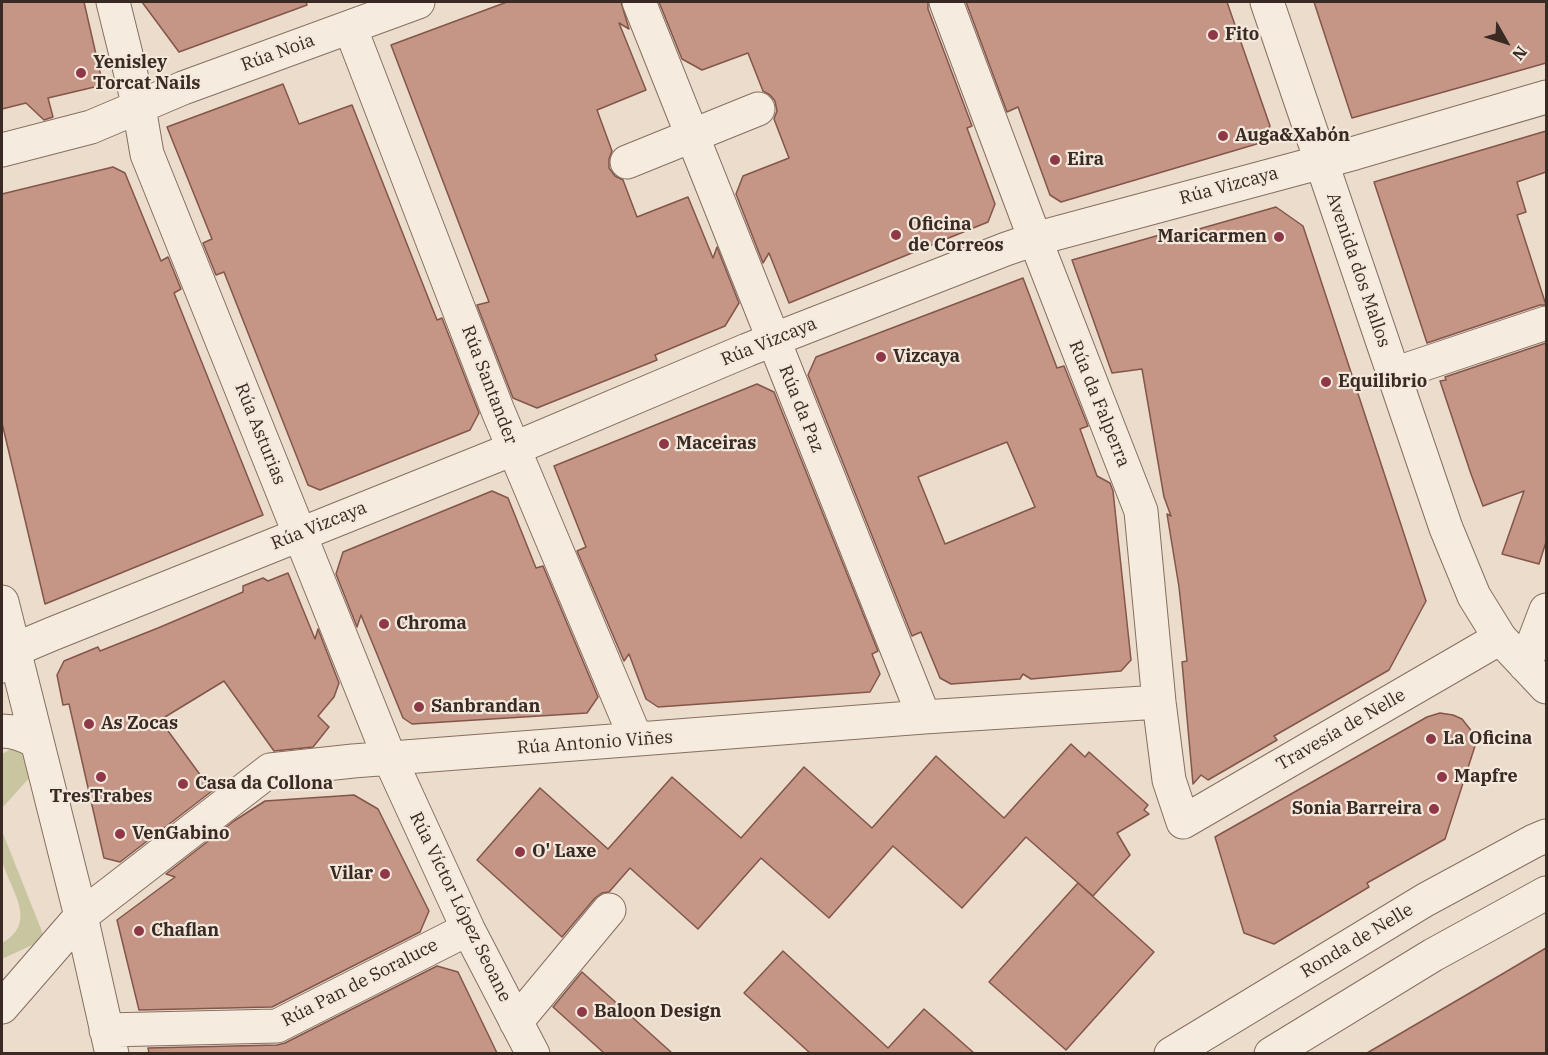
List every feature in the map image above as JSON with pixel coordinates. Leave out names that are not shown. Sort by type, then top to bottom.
[{"type":"street","name":"Rúa Asturias","points":[[113,2],[139,107],[147,154],[390,759]]},
{"type":"street","name":"Rúa Noia","points":[[2,150],[91,127],[183,88],[418,2]]},
{"type":"street","name":"Rúa da Paz","points":[[639,2],[924,717]]},
{"type":"street","name":"Rúa da Falperra","points":[[946,2],[1035,239],[1142,511],[1159,702],[1169,780],[1183,822]]},
{"type":"street","name":"Avenida dos Mallos","points":[[1267,2],[1446,528],[1474,596],[1500,638],[1536,676]]},
{"type":"street","name":"Rúa Santander","points":[[350,27],[513,448],[636,739]]},
{"type":"street","name":"Rúa Vizcaya","points":[[8,658],[773,340],[1035,239],[1321,162],[1546,97]]},
{"type":"street","points":[[627,162],[758,109]]},
{"type":"street","points":[[1394,375],[1546,323]]},
{"type":"street","points":[[2,602],[8,658],[37,742],[81,916],[109,1042]]},
{"type":"street","points":[[1536,676],[1543,627]]},
{"type":"street","name":"Travesía de Nelle","points":[[1183,822],[1500,638]]},
{"type":"street","name":"Rúa Antonio Viñes","points":[[2,1007],[81,916],[270,770],[636,739],[1159,702]]},
{"type":"street","points":[[2,731],[26,735],[37,742]]},
{"type":"street","name":"Rúa Víctor López Seoane","points":[[390,759],[468,929],[533,1053]]},
{"type":"street","name":"Ronda de Nelle","points":[[1171,1053],[1425,900],[1534,840],[1546,836]]},
{"type":"street","points":[[1271,1053],[1433,955],[1546,893]]},
{"type":"street","points":[[516,1022],[609,910]]},
{"type":"street","name":"Rúa Pan de Soraluce","points":[[109,1042],[277,1026],[468,929]]},
{"type":"shaded area","points":[[11,749],[24,754],[32,775],[2,808],[2,754]]},
{"type":"shaded area","points":[[2,831],[45,939],[2,959],[2,943],[13,935],[19,925],[21,915],[2,860]]},
{"type":"building","points":[[2,2],[84,2],[103,85],[48,98],[53,117],[44,120],[26,103],[2,109]]},
{"type":"building","points":[[142,2],[306,2],[307,5],[179,52]]},
{"type":"building","points":[[507,2],[621,2],[629,29],[619,23],[646,90],[597,110],[612,151],[609,168],[615,176],[623,180],[637,217],[688,197],[713,258],[717,247],[739,303],[725,326],[655,355],[657,360],[537,408],[513,398],[477,305],[489,302],[391,45]]},
{"type":"building","points":[[659,2],[928,2],[928,9],[972,126],[967,128],[995,204],[988,222],[789,303],[769,253],[763,263],[736,194],[743,176],[789,158],[774,119],[777,111],[775,101],[763,91],[748,53],[702,70],[682,59]]},
{"type":"building","points":[[966,2],[1227,2],[1270,126],[1260,143],[1061,202],[1050,195],[1018,107],[1007,112]]},
{"type":"building","points":[[1314,2],[1546,2],[1546,63],[1352,118]]},
{"type":"building","points":[[283,84],[299,124],[352,105],[437,320],[442,318],[479,413],[470,430],[320,490],[308,485],[224,272],[216,275],[203,243],[212,239],[167,127]]},
{"type":"building","points":[[1546,131],[1546,172],[1517,182],[1526,212],[1517,215],[1546,305],[1540,305],[1427,343],[1374,182]]},
{"type":"building","points":[[113,167],[125,173],[161,261],[168,257],[181,289],[174,293],[263,515],[45,604],[2,423],[2,194]]},
{"type":"building","points":[[1276,207],[1303,226],[1426,601],[1389,670],[1274,736],[1277,740],[1208,780],[1201,775],[1193,784],[1182,662],[1187,661],[1179,587],[1167,514],[1171,516],[1164,497],[1142,369],[1112,373],[1072,260],[1163,234],[1164,239]]},
{"type":"building","points":[[1023,278],[1057,368],[1064,366],[1088,426],[1080,429],[1097,476],[1110,483],[1113,491],[1131,660],[1121,671],[1031,679],[1023,674],[1020,679],[951,684],[940,678],[921,632],[912,636],[808,375],[816,357]],"holes":[[[1007,442],[1035,507],[945,544],[918,477]]]},
{"type":"building","points":[[1546,343],[1546,542],[1539,564],[1502,554],[1524,491],[1483,506],[1440,381],[1446,380],[1445,377]]},
{"type":"building","points":[[757,384],[774,392],[878,651],[872,654],[880,674],[870,692],[658,707],[646,699],[629,654],[624,661],[577,551],[586,547],[554,466]]},
{"type":"building","points":[[492,491],[508,498],[536,568],[543,566],[598,697],[587,713],[412,724],[403,718],[361,615],[357,627],[336,574],[343,552]]},
{"type":"building","points":[[288,573],[315,639],[318,629],[339,683],[334,697],[318,716],[329,727],[313,747],[274,751],[224,681],[160,720],[212,791],[120,862],[104,858],[69,704],[63,705],[57,675],[64,661],[98,647],[100,651],[158,628],[243,592],[243,586],[263,578],[268,581]]},
{"type":"building","points":[[1440,713],[1462,719],[1473,733],[1475,746],[1445,839],[1367,883],[1369,887],[1274,944],[1244,933],[1215,837],[1427,717]]},
{"type":"building","points":[[1071,744],[1085,757],[1089,752],[1148,805],[1144,810],[1149,814],[1117,833],[1130,855],[1093,896],[1026,837],[962,908],[893,846],[829,918],[761,858],[698,929],[630,868],[609,892],[602,893],[595,898],[562,937],[477,860],[540,788],[608,849],[672,777],[741,838],[804,767],[872,828],[936,756],[1004,818]]},
{"type":"building","points":[[354,795],[378,809],[429,911],[420,932],[272,1007],[139,1010],[117,920],[175,877],[166,874],[234,821],[265,801]]},
{"type":"building","points":[[1078,883],[1154,952],[1066,1050],[989,982]]},
{"type":"building","points":[[1546,948],[1546,1053],[1367,1053],[1504,973]]},
{"type":"building","points":[[783,951],[888,1048],[924,1009],[974,1053],[810,1053],[744,993]]},
{"type":"building","points":[[437,966],[458,972],[497,1053],[149,1053],[148,1048],[285,1043]]},
{"type":"building","points":[[582,972],[672,1053],[604,1053],[553,1007]]},
{"type":"place","name":"Fito","points":[[1213,35]]},
{"type":"place","name":"Yenisley Torcat Nails","points":[[81,73]]},
{"type":"place","name":"Auga&Xabón","points":[[1223,136]]},
{"type":"place","name":"Eira","points":[[1055,160]]},
{"type":"place","name":"Oficina de Correos","points":[[896,235]]},
{"type":"place","name":"Maricarmen","points":[[1279,237]]},
{"type":"place","name":"Vizcaya","points":[[881,357]]},
{"type":"place","name":"Equilibrio","points":[[1326,382]]},
{"type":"place","name":"Maceiras","points":[[664,444]]},
{"type":"place","name":"Chroma","points":[[384,624]]},
{"type":"place","name":"Sanbrandan","points":[[419,707]]},
{"type":"place","name":"As Zocas","points":[[89,724]]},
{"type":"place","name":"La Oficina","points":[[1431,739]]},
{"type":"place","name":"TresTrabes","points":[[101,777]]},
{"type":"place","name":"Mapfre","points":[[1442,777]]},
{"type":"place","name":"Casa da Collona","points":[[183,784]]},
{"type":"place","name":"Sonia Barreira","points":[[1434,809]]},
{"type":"place","name":"VenGabino","points":[[120,834]]},
{"type":"place","name":"O' Laxe","points":[[520,852]]},
{"type":"place","name":"Vilar","points":[[385,874]]},
{"type":"place","name":"Chaflan","points":[[139,931]]},
{"type":"place","name":"Baloon Design","points":[[582,1012]]}]
